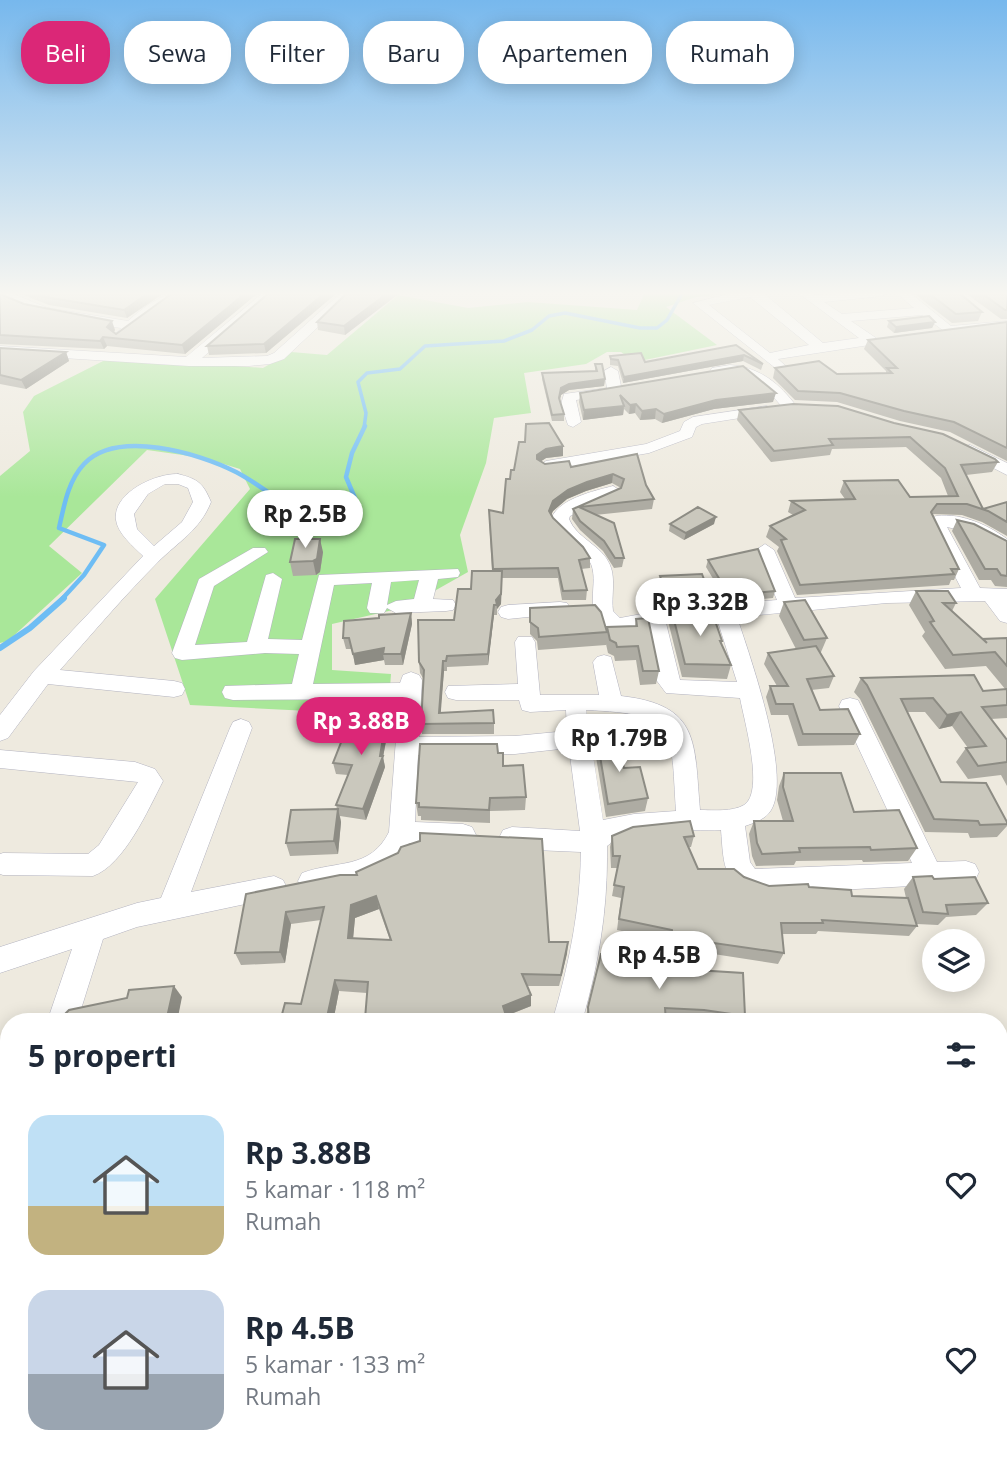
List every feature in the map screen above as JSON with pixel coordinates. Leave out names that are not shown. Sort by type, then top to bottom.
[{"type":"street","points":[[162,360],[261,360]]},
{"type":"street","points":[[772,360],[783,370]]},
{"type":"street","points":[[699,375],[736,368],[750,370],[796,407]]},
{"type":"street","points":[[573,422],[569,397],[620,390],[611,371]]},
{"type":"street","points":[[545,466],[662,444],[687,434],[689,425],[714,415],[796,407]]},
{"type":"street","points":[[957,444],[1007,470]]},
{"type":"street","points":[[613,491],[562,513],[560,519],[566,532],[600,563],[605,580],[602,609],[604,618],[611,623],[634,624],[655,618],[788,604],[990,594]]},
{"type":"street","points":[[1007,548],[989,534],[967,524],[938,521],[1007,616]]},
{"type":"street","points":[[765,550],[788,604]]},
{"type":"street","points":[[259,552],[206,583],[181,653],[311,647]]},
{"type":"street","points":[[0,732],[42,676],[152,556]]},
{"type":"street","points":[[301,691],[326,579],[451,573]]},
{"type":"street","points":[[430,575],[422,605],[396,607],[446,605]]},
{"type":"street","points":[[377,608],[382,577]]},
{"type":"street","points":[[258,648],[273,579]]},
{"type":"street","points":[[508,612],[572,607],[602,609]]},
{"type":"street","points":[[402,832],[594,842],[609,830],[634,824],[689,819],[732,819],[750,814],[761,804],[766,789],[765,769],[750,691],[725,612]]},
{"type":"street","points":[[655,618],[668,681],[674,687],[750,691]]},
{"type":"street","points":[[525,642],[530,704],[633,706],[659,712],[676,725],[689,819]]},
{"type":"street","points":[[604,662],[611,704]]},
{"type":"street","points":[[42,676],[174,689]]},
{"type":"street","points":[[0,960],[137,915],[368,869],[390,856],[402,832],[411,686],[233,692]]},
{"type":"street","points":[[456,692],[528,692]]},
{"type":"street","points":[[850,706],[930,874]]},
{"type":"street","points":[[570,1013],[594,898],[594,842],[576,712]]},
{"type":"street","points":[[170,909],[198,844],[240,728]]},
{"type":"street","points":[[409,746],[515,745],[579,738]]},
{"type":"street","points":[[0,759],[135,771],[147,776],[151,781],[108,853],[93,865],[1,864]]},
{"type":"street","points":[[732,819],[737,866],[747,879],[764,882],[966,872]]},
{"type":"street","points":[[65,1013],[92,930]]},
{"type":"green space","points":[[105,360],[156,360],[263,368],[277,360],[593,360],[586,364],[524,373],[531,413],[494,418],[486,463],[460,535],[468,572],[406,607],[332,624],[332,670],[391,674],[388,715],[190,705],[155,599],[250,489],[240,469],[204,458],[147,450],[49,546],[82,573],[8,641],[0,643],[0,476],[30,451],[23,412],[34,396]]},
{"type":"building","points":[[0,360],[53,360],[21,380],[0,375]]},
{"type":"building","points":[[618,360],[715,360],[624,377]]},
{"type":"building","points":[[889,360],[1007,360],[1007,448],[954,422],[840,393],[798,391],[775,368],[819,361],[837,374],[892,373],[887,368],[897,368]]},
{"type":"building","points":[[595,364],[602,364],[605,379],[569,384],[561,388],[559,398],[564,414],[552,415],[542,373],[597,371]]},
{"type":"building","points":[[743,366],[776,393],[716,400],[664,414],[656,409],[642,411],[636,404],[630,405],[620,395],[624,406],[584,410],[580,393]]},
{"type":"building","points":[[793,404],[838,406],[943,434],[995,459],[998,462],[961,465],[983,509],[1007,502],[1007,522],[988,511],[967,504],[937,504],[931,512],[959,569],[951,569],[954,574],[800,585],[781,540],[786,539],[770,526],[805,510],[791,501],[855,499],[844,481],[898,480],[910,497],[958,496],[945,468],[910,437],[829,439],[833,445],[774,451],[739,410]]},
{"type":"building","points":[[549,423],[563,446],[546,449],[537,455],[537,459],[545,464],[569,461],[571,467],[637,454],[646,485],[654,499],[579,507],[614,523],[624,558],[615,558],[604,541],[580,521],[573,509],[621,488],[624,479],[613,474],[587,482],[568,490],[553,501],[549,511],[553,518],[583,547],[590,558],[579,560],[587,590],[563,591],[558,568],[493,569],[489,510],[503,513],[506,479],[510,479],[511,470],[514,470],[519,442],[525,442],[526,424]]},
{"type":"building","points":[[698,507],[716,517],[686,533],[670,524]]},
{"type":"building","points":[[957,520],[974,524],[1007,541],[1007,576],[1001,575],[997,569],[985,569]]},
{"type":"building","points":[[295,539],[320,539],[317,559],[290,562]]},
{"type":"building","points":[[758,549],[775,591],[729,595],[708,560]]},
{"type":"building","points":[[472,571],[502,571],[501,594],[496,600],[497,605],[494,605],[488,654],[447,656],[446,661],[443,661],[439,713],[493,710],[494,723],[421,724],[424,670],[419,662],[418,620],[454,620],[458,589],[471,589]]},
{"type":"building","points":[[702,574],[708,590],[666,594],[660,576]]},
{"type":"building","points":[[916,591],[948,591],[956,603],[943,603],[987,643],[983,639],[1007,638],[1007,666],[995,652],[953,655],[930,622],[934,621]]},
{"type":"building","points":[[805,600],[827,638],[804,640],[784,602]]},
{"type":"building","points":[[595,605],[601,612],[607,632],[539,637],[538,628],[530,622],[530,608]]},
{"type":"building","points":[[711,609],[720,641],[731,665],[685,664],[672,612]]},
{"type":"building","points":[[411,613],[401,654],[383,654],[384,648],[353,654],[349,638],[343,638],[344,621]]},
{"type":"building","points":[[648,618],[659,671],[643,671],[638,646],[617,647],[616,643],[610,640],[607,627],[637,626],[636,619]]},
{"type":"building","points":[[816,646],[834,676],[807,679],[820,710],[848,709],[860,734],[803,734],[793,704],[776,704],[770,686],[788,686],[768,653]]},
{"type":"building","points":[[974,675],[983,691],[1007,689],[1007,705],[982,707],[1007,740],[1007,762],[978,766],[966,748],[986,746],[961,712],[947,715],[933,698],[901,699],[941,782],[986,783],[1007,824],[980,825],[978,821],[934,819],[867,685],[861,678]]},
{"type":"building","points":[[353,712],[387,714],[380,756],[383,756],[363,809],[336,805],[352,765],[333,763]]},
{"type":"building","points":[[616,736],[624,768],[640,767],[648,798],[608,804],[597,738]]},
{"type":"building","points":[[420,744],[497,744],[498,753],[503,753],[503,766],[523,765],[526,797],[490,798],[489,810],[419,807],[419,803],[416,803]]},
{"type":"building","points":[[784,773],[841,773],[854,812],[899,810],[917,848],[799,848],[800,852],[762,854],[757,843],[754,821],[793,821],[783,787]]},
{"type":"building","points":[[338,809],[334,841],[286,843],[291,810]]},
{"type":"building","points":[[690,821],[694,836],[684,837],[698,869],[734,869],[744,877],[769,886],[808,884],[809,887],[851,890],[852,896],[908,898],[917,926],[822,920],[823,923],[781,923],[784,953],[672,937],[672,930],[619,919],[624,887],[614,885],[620,856],[613,856],[612,836],[633,827]]},
{"type":"building","points":[[420,833],[542,839],[549,942],[568,942],[561,975],[522,974],[531,995],[503,1006],[505,1013],[365,1013],[368,982],[335,980],[328,1013],[282,1013],[285,1003],[301,1004],[324,907],[286,912],[280,952],[235,953],[246,894],[340,875],[357,875],[356,872],[398,853],[401,847],[420,841]],"holes":[[[376,896],[391,940],[348,938],[351,905]]]},
{"type":"building","points":[[932,876],[934,879],[975,877],[988,903],[946,905],[948,914],[923,912],[913,877]]},
{"type":"building","points":[[601,954],[648,959],[648,967],[743,973],[745,1013],[665,1008],[665,1013],[588,1013]]},
{"type":"building","points":[[174,986],[168,1013],[66,1013],[69,1010],[127,998],[129,990]]},
{"type":"waterway","points":[[364,428],[366,413],[358,382],[367,373],[400,369],[410,360]]},
{"type":"waterway","points":[[62,599],[84,575],[104,545],[59,528],[67,494],[74,478],[84,464],[98,454],[116,448],[137,446],[201,458],[245,477],[307,519],[357,503],[346,477],[352,453],[365,426]]},
{"type":"waterway","points":[[0,648],[30,628],[64,598]]}]
